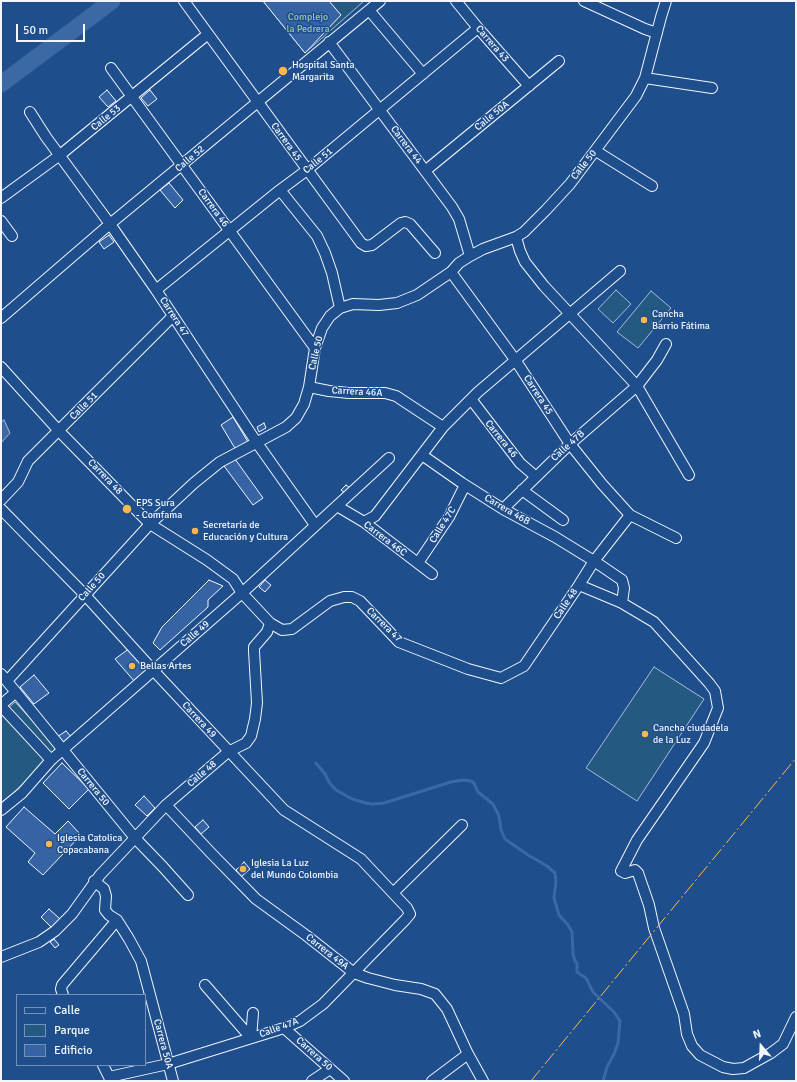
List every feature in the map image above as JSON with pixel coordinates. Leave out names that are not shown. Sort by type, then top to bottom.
[{"type":"street","name":"Carrera 45","points":[[184,1],[361,243],[366,246],[372,245],[401,223],[405,222],[410,224],[435,253]]},
{"type":"street","name":"Calle 52","points":[[1,318],[110,224],[380,1]]},
{"type":"street","name":"Carrera 43","points":[[456,1],[529,86]]},
{"type":"street","points":[[584,1],[656,33]]},
{"type":"street","name":"Calle 50","points":[[4,678],[85,595],[150,524],[207,472],[220,462],[286,427],[296,418],[304,404],[309,387],[315,348],[322,328],[330,316],[340,308],[353,304],[379,305],[397,303],[417,295],[451,272],[459,263],[470,256],[483,249],[516,237],[524,232],[546,210],[570,184],[636,96],[645,78],[656,33],[666,1]]},
{"type":"street","points":[[369,10],[423,74]]},
{"type":"street","name":"Calle 51","points":[[156,290],[307,170],[478,28]]},
{"type":"street","name":"Calle 53","points":[[1,198],[60,155],[208,34]]},
{"type":"street","name":"Carrera 44","points":[[329,42],[452,206],[459,219],[470,256]]},
{"type":"street","name":"Calle 50A","points":[[425,171],[559,61]]},
{"type":"street","name":"Carrera 46","points":[[111,68],[315,348]]},
{"type":"street","points":[[645,78],[712,88]]},
{"type":"street","name":"Carrera 47","points":[[30,112],[156,290],[257,443],[315,525]]},
{"type":"street","points":[[596,151],[652,186]]},
{"type":"street","points":[[280,190],[317,236],[332,273],[340,308]]},
{"type":"street","points":[[1,221],[12,236]]},
{"type":"street","points":[[516,237],[525,262],[544,286],[637,386],[689,475]]},
{"type":"street","points":[[364,522],[375,516],[443,427],[471,399],[620,270]]},
{"type":"street","name":"Carrera 45","points":[[451,272],[516,361],[570,444],[602,484],[630,514],[676,538]]},
{"type":"street","name":"Calle 51","points":[[1,500],[18,482],[28,461],[173,316]]},
{"type":"street","name":"Calle 47B","points":[[503,509],[535,476],[637,386],[657,360],[666,344]]},
{"type":"street","name":"Carrera 48","points":[[1,368],[59,431],[150,524],[207,560],[233,579],[242,593],[270,623]]},
{"type":"street","name":"Carrera 46A","points":[[309,387],[328,391],[349,393],[385,393],[396,396],[443,427]]},
{"type":"street","name":"Carrera 46","points":[[471,399],[520,463],[535,476]]},
{"type":"street","name":"Carrera 46B","points":[[422,455],[503,509],[555,537],[622,580],[624,588],[622,603]]},
{"type":"street","name":"Calle 49","points":[[1,810],[22,794],[52,760],[242,593],[389,458]]},
{"type":"street","name":"Calle 47C","points":[[418,563],[456,504],[465,485]]},
{"type":"street","points":[[522,490],[563,520]]},
{"type":"street","name":"Carrera 46C","points":[[337,506],[364,522],[432,574]]},
{"type":"street","name":"Carrera 49","points":[[1,509],[85,595],[228,752],[284,810],[361,859],[394,892],[410,914]]},
{"type":"street","points":[[579,585],[594,561],[630,514]]},
{"type":"street","name":"Calle 48","points":[[417,648],[468,669],[501,678],[524,666],[579,585],[622,603],[654,622],[709,683],[714,691],[718,708],[704,743],[637,840],[621,871],[625,873],[635,870],[638,874],[649,905],[654,928],[684,1014],[687,1034],[692,1046],[700,1055],[723,1067],[733,1069],[744,1068],[771,1053],[783,1044],[796,1017]]},
{"type":"street","name":"Carrera 47","points":[[270,623],[282,630],[292,629],[330,601],[344,597],[352,597],[360,601],[399,642],[417,648]]},
{"type":"street","name":"Calle 48","points":[[1,957],[39,942],[55,931],[72,914],[94,881],[166,805],[228,752],[246,743],[251,736],[256,719],[257,703],[254,647],[267,632],[270,623]]},
{"type":"street","name":"Carrera 50","points":[[4,678],[135,838],[188,895]]},
{"type":"street","points":[[16,692],[1,705],[52,760]]},
{"type":"street","points":[[1,814],[6,811],[64,751]]},
{"type":"street","name":"Carrera 49A","points":[[166,805],[256,898],[354,973],[368,978],[395,985],[421,989],[435,994],[448,1009],[468,1054],[483,1081]]},
{"type":"street","points":[[394,892],[462,825]]},
{"type":"street","name":"Carrera 50A","points":[[94,881],[104,889],[106,896],[105,910],[109,915],[117,920],[141,961],[173,1081]]},
{"type":"street","name":"Calle 47A","points":[[110,1079],[168,1064],[284,1028],[300,1021],[315,1011],[354,973],[410,914]]},
{"type":"street","points":[[63,994],[61,989],[62,985],[117,920]]},
{"type":"street","points":[[205,985],[251,1038]]},
{"type":"street","points":[[251,1038],[253,1013]]},
{"type":"street","name":"Carrera 50","points":[[284,1028],[344,1081]]},
{"type":"street","points":[[432,1081],[468,1054]]},
{"type":"street","points":[[104,1066],[110,1079]]},
{"type":"street","points":[[312,1081],[330,1069]]},
{"type":"green space","name":"Complejo la Pedrera","points":[[263,1],[364,1],[305,53]]},
{"type":"green space","points":[[616,290],[631,304],[613,323],[598,309]]},
{"type":"green space","name":"Cancha Barrio Fátima","points":[[651,291],[671,308],[638,348],[617,332]]},
{"type":"green space","name":"Cancha ciudadela de la Luz","points":[[654,667],[704,699],[637,801],[586,768]]},
{"type":"green space","points":[[15,702],[60,750],[1,804],[1,715]]},
{"type":"shaded area","points":[[4,420],[10,433],[1,443],[1,422]]},
{"type":"building","name":"Complejo la Pedrera","points":[[263,1],[329,1],[341,15],[305,53]]},
{"type":"building","points":[[107,90],[116,101],[108,107],[99,97]]},
{"type":"building","points":[[150,90],[157,99],[148,106],[141,98]]},
{"type":"building","points":[[169,183],[183,200],[175,208],[160,190]]},
{"type":"building","points":[[109,235],[114,242],[104,249],[99,242]]},
{"type":"building","points":[[233,417],[248,442],[236,450],[221,425]]},
{"type":"building","points":[[264,423],[266,428],[259,432],[257,427]]},
{"type":"building","points":[[235,459],[263,498],[253,505],[224,466]]},
{"type":"building","points":[[346,485],[350,488],[345,493],[341,490]]},
{"type":"building","points":[[209,580],[223,586],[208,600],[208,607],[160,650],[153,643],[162,627]]},
{"type":"building","points":[[265,580],[271,585],[265,592],[259,587]]},
{"type":"building","name":"Bellas Artes","points":[[130,648],[148,672],[135,682],[115,659]]},
{"type":"building","points":[[34,675],[49,693],[34,704],[20,687]]},
{"type":"building","points":[[66,731],[73,739],[64,746],[57,737]]},
{"type":"building","points":[[62,763],[89,789],[69,809],[43,783]]},
{"type":"building","points":[[144,796],[155,808],[147,816],[135,805]]},
{"type":"building","name":"Iglesia Catolica Copacabana","points":[[24,807],[55,834],[68,821],[81,835],[43,875],[28,862],[35,853],[6,827]]},
{"type":"building","points":[[203,820],[209,827],[201,834],[195,827]]},
{"type":"building","name":"Iglesia La Luz del Mundo Colombia","points":[[244,862],[250,869],[241,877],[236,870]]},
{"type":"building","points":[[49,909],[60,919],[52,928],[41,917]]},
{"type":"building","points":[[54,939],[59,945],[55,948],[50,942]]},
{"type":"waterway","points":[[1,84],[112,1]]},
{"type":"waterway","points":[[316,763],[336,790],[352,799],[366,803],[384,803],[451,782],[463,780],[474,783],[478,792],[493,804],[499,816],[501,830],[505,839],[547,866],[555,873],[556,881],[554,898],[559,915],[572,932],[573,954],[577,963],[577,972],[586,978],[593,992],[614,1012],[620,1021],[618,1043],[607,1067],[603,1081]]},
{"type":"power","points":[[531,1081],[796,758]]},
{"type":"place","name":"Hospital Santa Margarita","points":[[283,71]]},
{"type":"place","name":"Cancha Barrio Fátima","points":[[644,320]]},
{"type":"place","name":"EPS Sura - Comfama","points":[[127,509]]},
{"type":"place","name":"Secretaría de Educación y Cultura","points":[[195,531]]},
{"type":"place","name":"Bellas Artes","points":[[132,666]]},
{"type":"place","name":"Cancha ciudadela de la Luz","points":[[645,734]]},
{"type":"place","name":"Iglesia Catolica Copacabana","points":[[49,844]]},
{"type":"place","name":"Iglesia La Luz del Mundo Colombia","points":[[243,869]]}]
